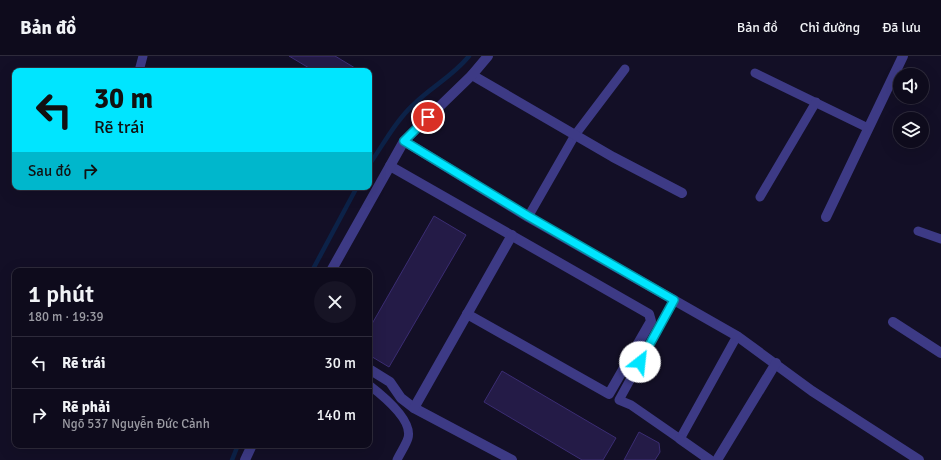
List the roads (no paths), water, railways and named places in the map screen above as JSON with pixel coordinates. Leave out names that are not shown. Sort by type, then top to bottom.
[{"type":"street","points":[[826,217],[903,56]]},
{"type":"street","points":[[332,268],[404,141],[472,75],[484,57]]},
{"type":"street","points":[[472,75],[613,157],[682,193]]},
{"type":"street","points":[[404,141],[528,216],[737,336],[776,363],[812,391],[919,460]]},
{"type":"street","points":[[390,166],[649,314],[651,321],[611,393],[609,394],[467,314]]},
{"type":"street","points":[[414,408],[512,235]]},
{"type":"street","points":[[893,322],[941,353]]},
{"type":"street","points":[[717,460],[776,363]]},
{"type":"street","points":[[372,371],[390,382],[401,398],[414,408],[512,460]]},
{"type":"street","points":[[680,439],[710,460]]},
{"type":"street","points":[[245,460],[251,448]]},
{"type":"lane","points":[[140,68],[143,56]]},
{"type":"lane","points":[[528,216],[575,135],[626,69]]},
{"type":"lane","points":[[755,72],[868,128]]},
{"type":"lane","points":[[760,197],[816,102]]},
{"type":"lane","points":[[918,231],[941,239]]},
{"type":"lane","points":[[674,300],[619,400],[631,405],[680,439],[737,336]]},
{"type":"lane","points":[[372,388],[405,419],[409,428],[408,438],[397,460]]},
{"type":"waterway","points":[[372,160],[395,126],[407,112],[420,99],[456,70],[469,56]]},
{"type":"waterway","points":[[314,268],[355,190]]},
{"type":"waterway","points":[[232,460],[237,448]]}]
